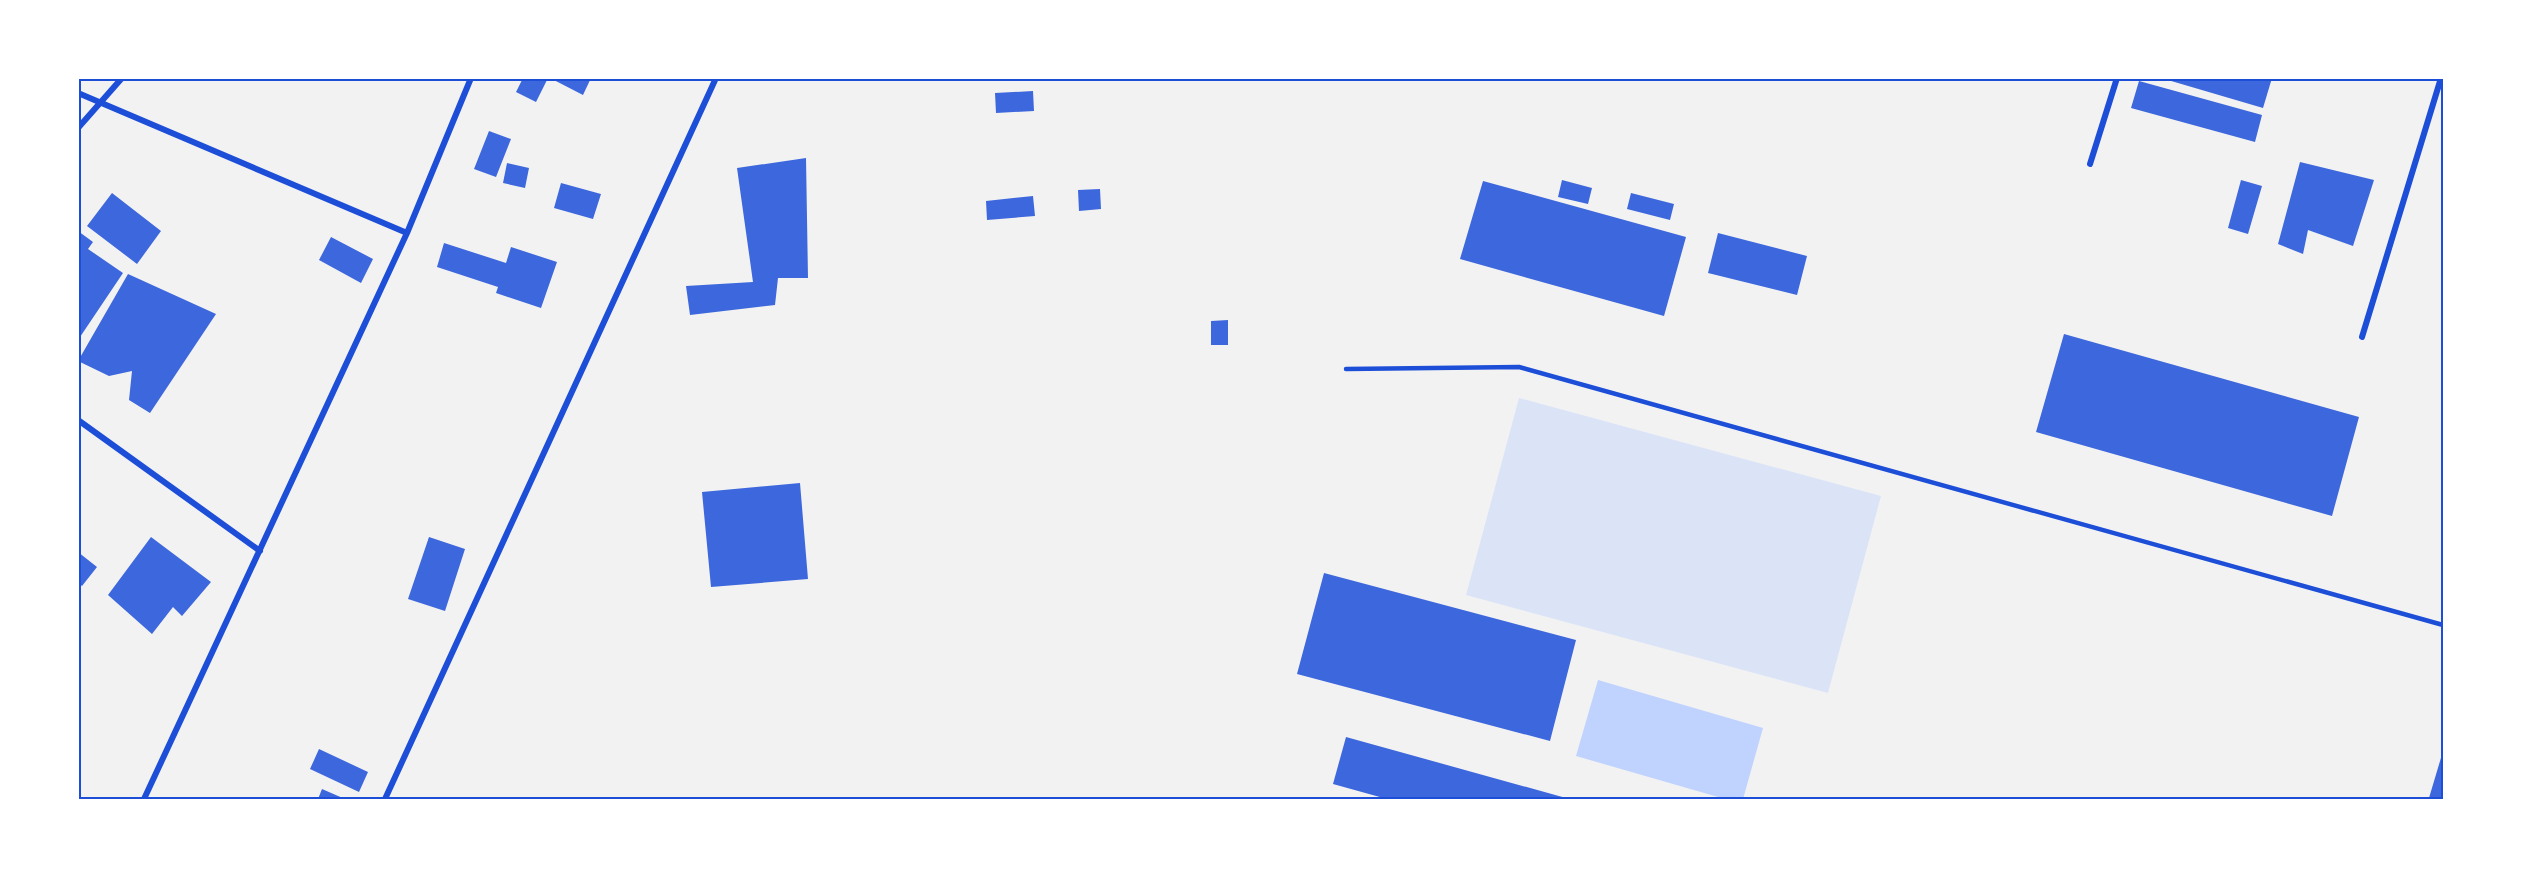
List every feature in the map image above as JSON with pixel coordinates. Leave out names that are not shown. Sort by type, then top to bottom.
[{"type":"street","points":[[78,128],[122,78]]},
{"type":"street","points":[[144,799],[407,233],[471,78]]},
{"type":"street","points":[[385,799],[716,78]]},
{"type":"street","points":[[2090,164],[2117,78]]},
{"type":"street","points":[[2362,337],[2441,78]]},
{"type":"street","points":[[78,93],[407,233]]},
{"type":"street","points":[[78,420],[260,551]]},
{"type":"lane","points":[[1346,369],[1519,367],[2443,624]]},
{"type":"shaded area","points":[[1519,398],[1881,496],[1828,693],[1466,595]]},
{"type":"water","points":[[1598,680],[1763,728],[1743,799],[1725,799],[1576,756]]},
{"type":"building","points":[[523,78],[548,78],[536,102],[516,92]]},
{"type":"building","points":[[550,78],[591,78],[583,95]]},
{"type":"building","points":[[2161,78],[2272,78],[2263,108]]},
{"type":"building","points":[[2139,81],[2262,115],[2255,142],[2131,108]]},
{"type":"building","points":[[1033,91],[1034,111],[996,113],[995,93]]},
{"type":"building","points":[[489,131],[511,139],[496,177],[474,169]]},
{"type":"building","points":[[806,158],[808,278],[778,278],[775,305],[690,315],[686,286],[753,282],[737,168]]},
{"type":"building","points":[[2300,162],[2374,180],[2353,246],[2308,230],[2303,254],[2278,244]]},
{"type":"building","points":[[507,163],[529,168],[525,188],[503,183]]},
{"type":"building","points":[[1562,180],[1592,188],[1588,204],[1558,197]]},
{"type":"building","points":[[2241,180],[2262,186],[2248,234],[2228,228]]},
{"type":"building","points":[[1483,181],[1686,237],[1664,316],[1460,259]]},
{"type":"building","points":[[561,183],[601,194],[593,219],[554,208]]},
{"type":"building","points":[[1100,189],[1101,209],[1079,211],[1078,190]]},
{"type":"building","points":[[112,193],[161,231],[137,264],[87,226]]},
{"type":"building","points":[[1631,193],[1674,204],[1670,220],[1627,209]]},
{"type":"building","points":[[1033,196],[1035,216],[987,220],[986,201]]},
{"type":"building","points":[[78,231],[93,242],[88,249],[123,273],[78,340]]},
{"type":"building","points":[[1718,233],[1807,256],[1797,295],[1708,273]]},
{"type":"building","points":[[331,237],[373,259],[361,283],[319,260]]},
{"type":"building","points":[[444,243],[506,263],[511,247],[557,262],[541,308],[496,293],[498,287],[437,267]]},
{"type":"building","points":[[128,274],[216,314],[150,413],[129,400],[132,371],[109,376],[78,361]]},
{"type":"building","points":[[1228,320],[1228,345],[1211,345],[1211,321]]},
{"type":"building","points":[[2064,334],[2359,417],[2332,516],[2036,432]]},
{"type":"building","points":[[800,483],[808,579],[711,587],[702,492]]},
{"type":"building","points":[[151,537],[211,582],[182,616],[173,607],[152,634],[108,595]]},
{"type":"building","points":[[429,537],[465,549],[445,611],[408,599]]},
{"type":"building","points":[[78,552],[97,567],[82,586],[78,583]]},
{"type":"building","points":[[1324,573],[1576,640],[1550,741],[1297,674]]},
{"type":"building","points":[[1346,737],[1566,799],[1387,799],[1333,784]]},
{"type":"building","points":[[319,749],[368,772],[359,792],[310,769]]},
{"type":"building","points":[[2443,751],[2443,799],[2429,798]]},
{"type":"building","points":[[322,789],[345,799],[318,799]]}]
